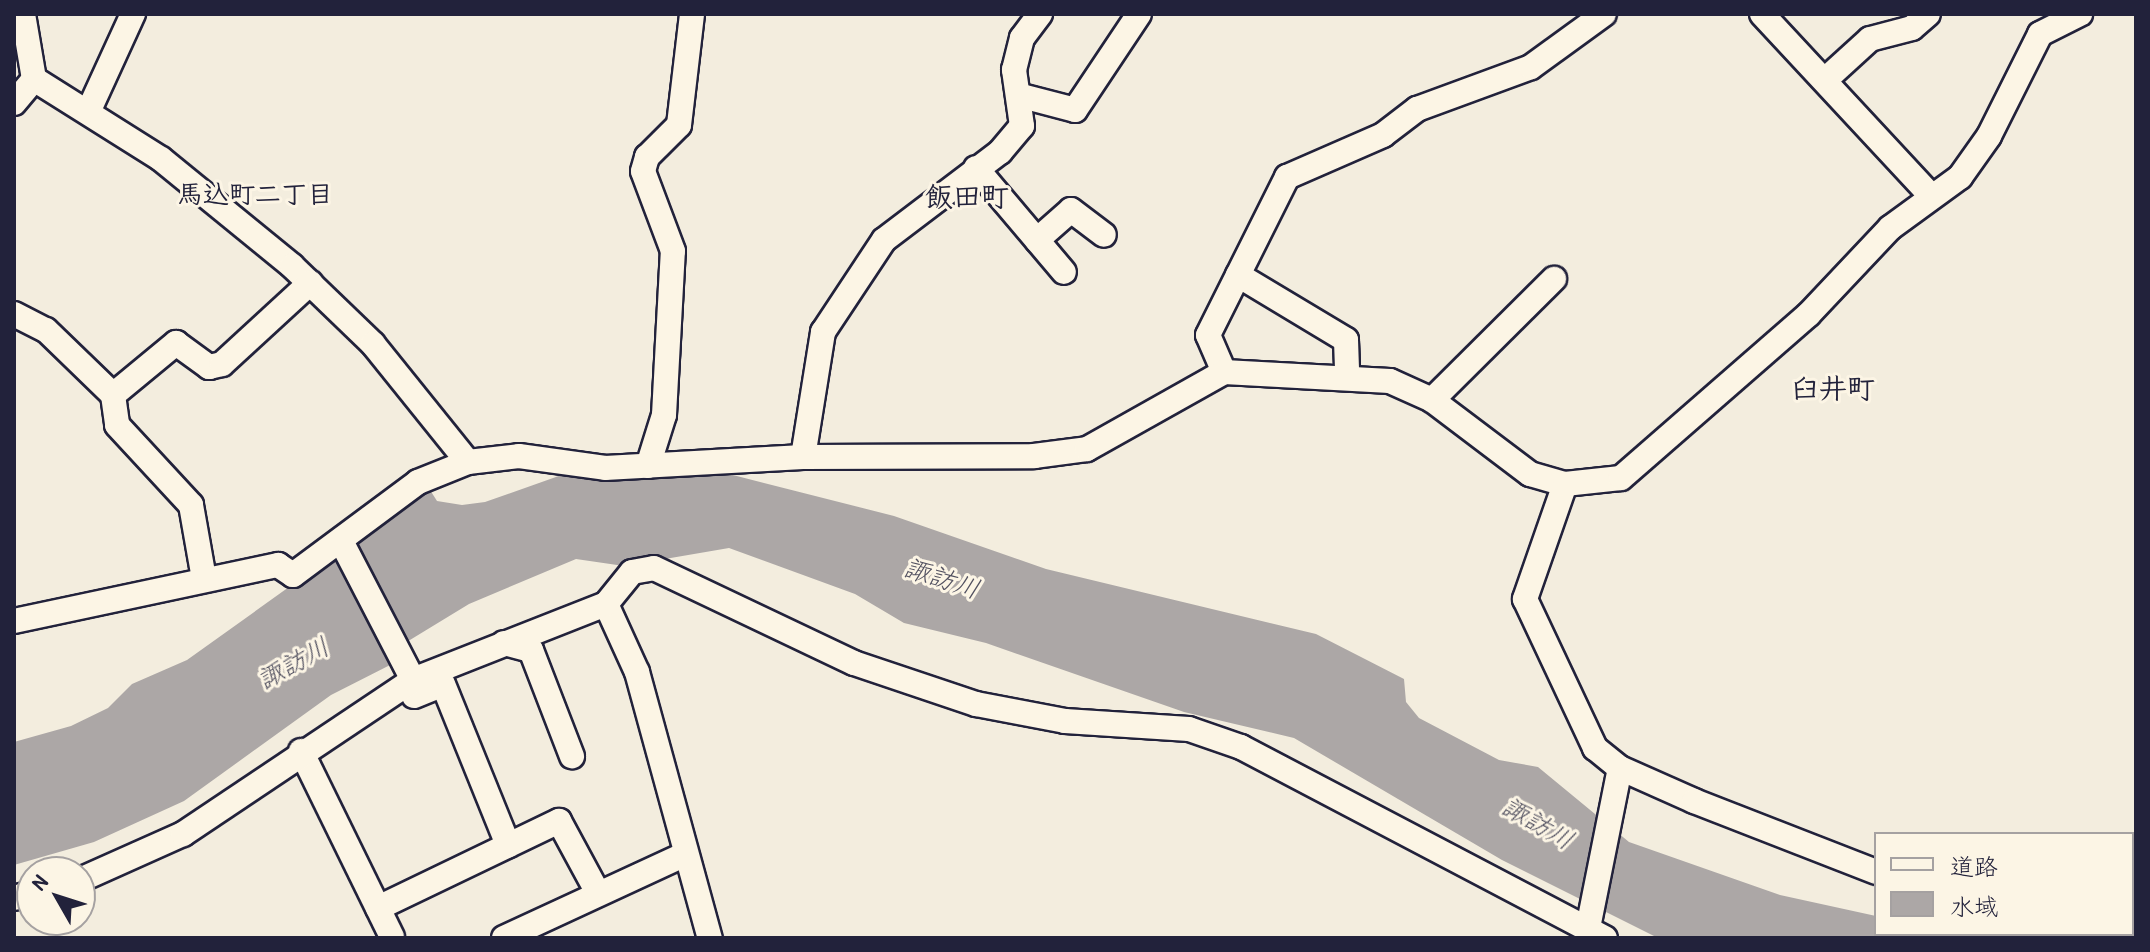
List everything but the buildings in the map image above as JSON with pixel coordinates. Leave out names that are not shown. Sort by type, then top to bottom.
[{"type":"street","points":[[14,103],[34,79],[23,14]]},
{"type":"street","points":[[89,110],[133,14]]},
{"type":"street","points":[[648,466],[664,415],[673,251],[643,171],[647,157],[679,125],[692,14]]},
{"type":"street","points":[[803,457],[823,332],[884,240],[976,168],[1022,126],[1018,95],[1022,38],[1040,14]]},
{"type":"street","points":[[1018,95],[1075,110],[1139,14]]},
{"type":"street","points":[[1224,372],[1208,335],[1287,177],[1383,135],[1417,109],[1531,67],[1604,14]]},
{"type":"street","points":[[1825,80],[1870,39],[1912,28],[1928,14]]},
{"type":"street","points":[[14,621],[278,565],[379,497],[468,462],[519,456],[648,466],[803,457],[1034,456],[1087,449],[1224,372],[1347,374],[1390,381],[1432,400],[1507,462],[1565,484],[1621,478],[1649,460],[1931,196],[1960,177],[1989,136],[2040,34],[2080,14]]},
{"type":"street","points":[[1767,16],[1931,196]]},
{"type":"street","points":[[34,79],[89,110],[161,159],[310,283],[373,344],[468,462]]},
{"type":"street","points":[[976,168],[1064,272]]},
{"type":"street","points":[[1037,240],[1071,210],[1104,235]]},
{"type":"street","points":[[1238,275],[1346,340],[1347,374]]},
{"type":"street","points":[[1432,400],[1554,279]]},
{"type":"street","points":[[113,395],[176,343],[209,367],[222,364],[310,283]]},
{"type":"street","points":[[14,314],[46,330],[113,395],[117,425],[191,505],[204,579]]},
{"type":"street","points":[[278,565],[293,575],[343,543],[418,482]]},
{"type":"street","points":[[1565,484],[1525,599],[1575,717],[1618,776],[1874,871]]},
{"type":"street","points":[[343,543],[411,676]]},
{"type":"street","points":[[96,873],[183,834],[411,676],[606,604],[632,572],[654,568],[854,663],[976,704],[1065,721],[1189,729],[1241,747],[1596,933],[1618,776]]},
{"type":"street","points":[[606,604],[637,672],[684,855],[710,938]]},
{"type":"street","points":[[504,643],[531,650],[572,756]]},
{"type":"street","points":[[369,706],[380,711],[443,684],[508,845]]},
{"type":"street","points":[[301,751],[394,938]]},
{"type":"street","points":[[378,908],[559,821],[598,893]]},
{"type":"street","points":[[504,938],[684,855]]},
{"type":"water","name":"諏訪川","points":[[570,472],[729,474],[894,516],[1046,569],[1316,634],[1404,679],[1406,702],[1419,718],[1499,760],[1538,767],[1629,842],[1780,895],[1874,916],[1874,936],[2134,936],[2134,924],[2136,938],[1658,938],[1502,860],[1294,738],[1184,712],[986,643],[904,623],[855,594],[729,548],[624,566],[576,559],[469,604],[405,643],[396,662],[331,695],[184,801],[94,842],[45,856],[16,856],[14,865],[14,742],[71,726],[108,708],[132,684],[187,660],[419,494],[430,490],[437,501],[462,505],[485,502]]},
{"type":"district","name":"馬込町二丁目","points":[[255,194]]},
{"type":"district","name":"飯田町","points":[[967,196]]},
{"type":"district","name":"臼井町","points":[[1833,388]]}]
